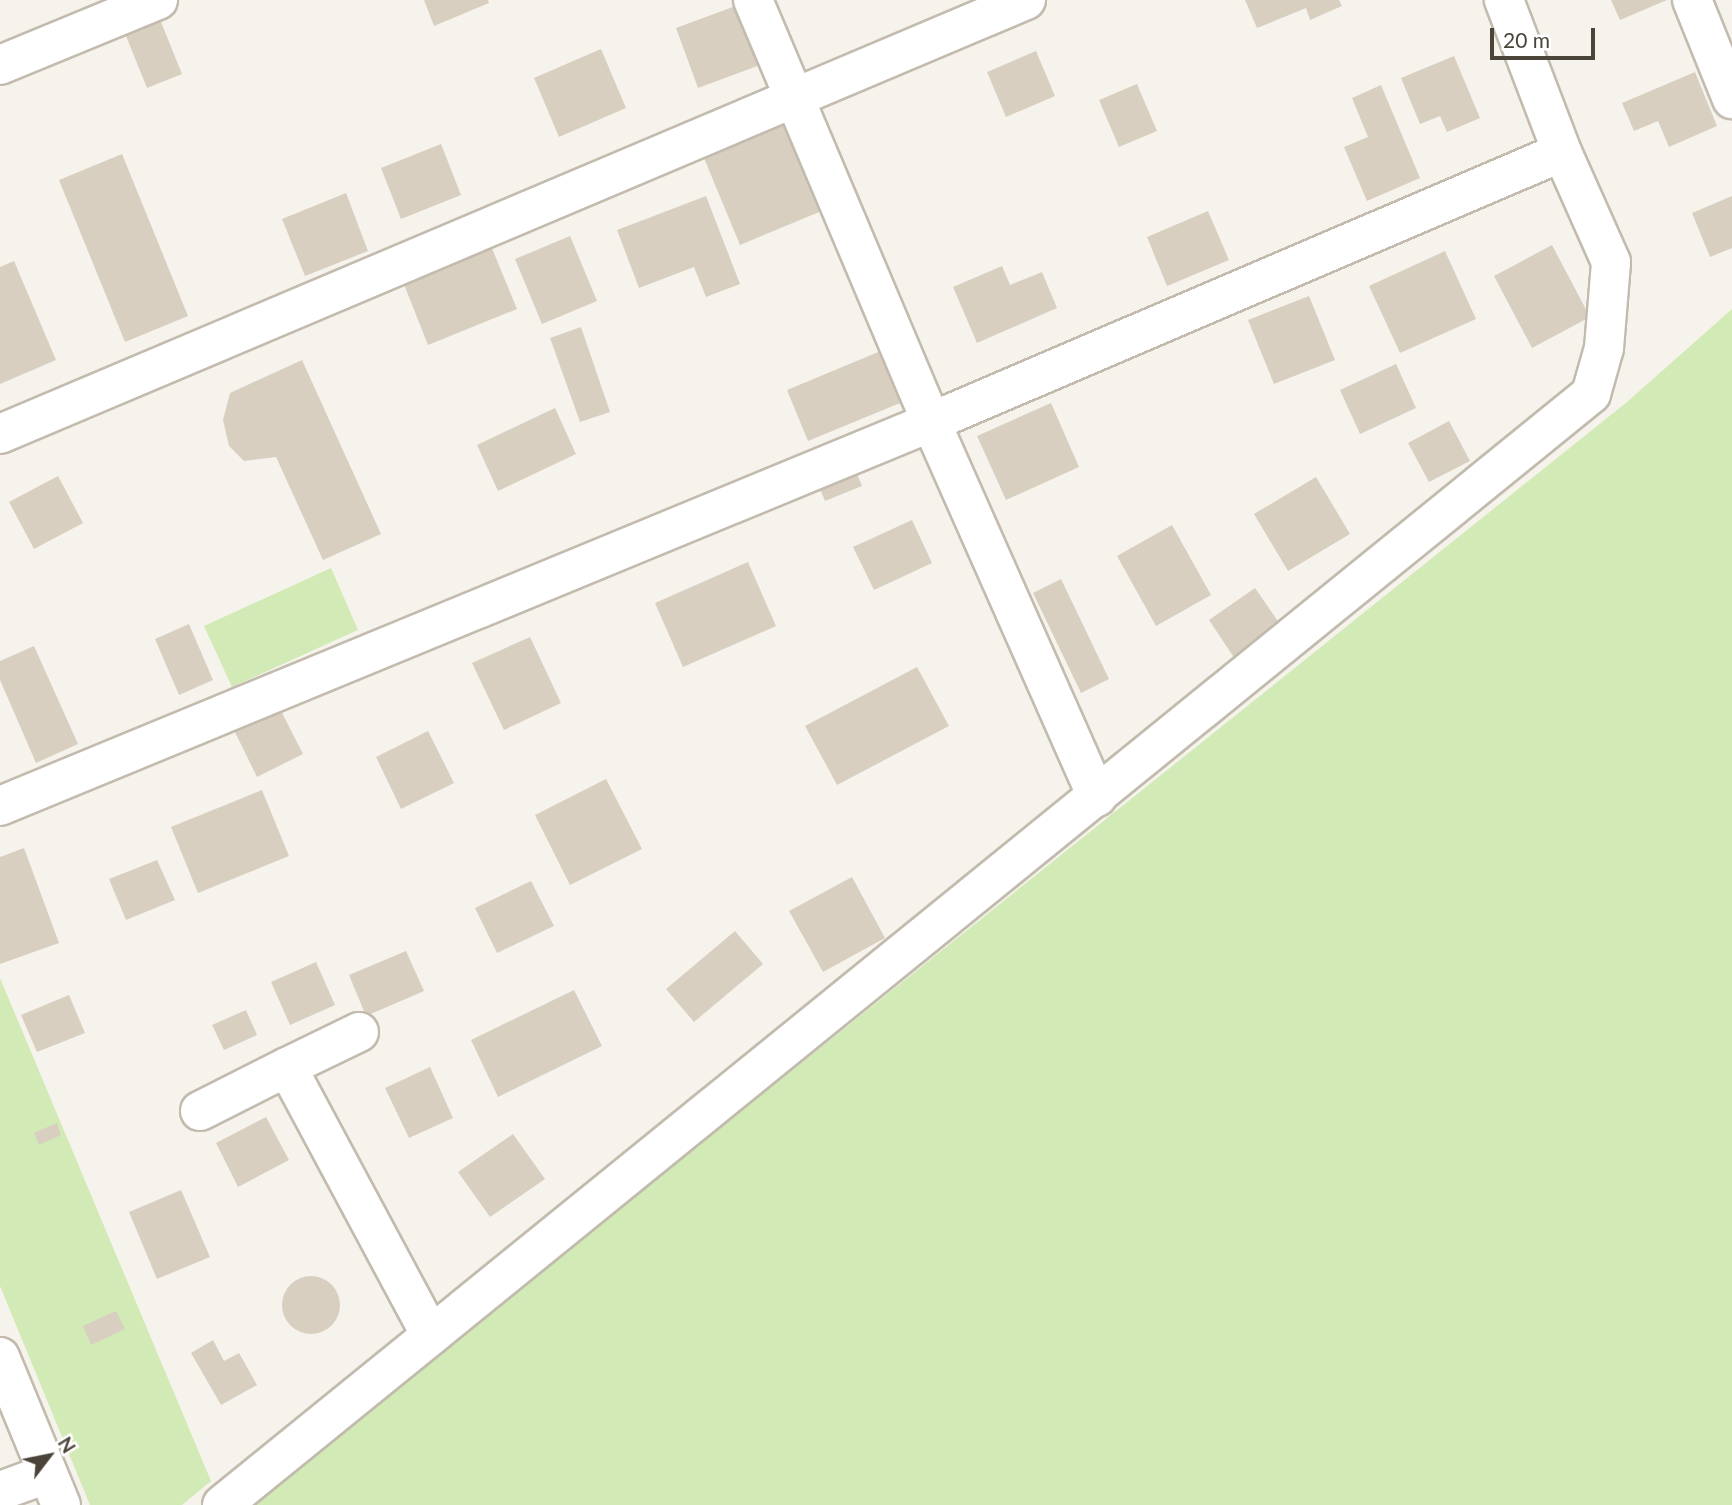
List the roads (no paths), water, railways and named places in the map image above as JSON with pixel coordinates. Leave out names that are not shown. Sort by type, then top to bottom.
[{"type":"street","points":[[0,65],[158,0]]},
{"type":"street","points":[[753,0],[931,422],[1097,797]]},
{"type":"street","points":[[0,434],[1026,0]]},
{"type":"street","points":[[222,1505],[1591,394],[1604,348],[1611,262],[1562,152],[1504,0]]},
{"type":"street","points":[[1692,0],[1732,99]]},
{"type":"street","points":[[0,806],[931,422],[1562,152]]},
{"type":"street","points":[[200,1111],[359,1032]]},
{"type":"street","points":[[287,1067],[431,1335]]},
{"type":"street","points":[[0,1357],[54,1489],[0,1491]]}]
